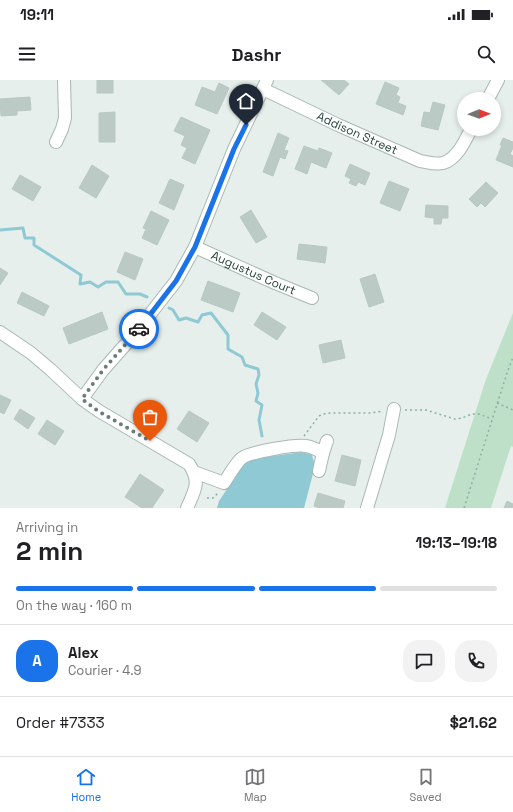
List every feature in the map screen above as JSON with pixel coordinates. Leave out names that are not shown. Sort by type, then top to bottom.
[{"type":"street","points":[[56,142],[65,118],[64,80]]},
{"type":"street","points":[[492,92],[498,80]]},
{"type":"street","points":[[82,399],[103,370],[133,336],[176,281],[195,247],[234,149],[265,84]]},
{"type":"street","name":"Addison Street","points":[[265,84],[338,125],[420,161],[442,163],[450,160],[457,153],[467,136]]},
{"type":"street","name":"Augustus Court","points":[[195,247],[312,298]]},
{"type":"street","points":[[0,332],[31,353],[52,370],[82,399],[98,411],[189,464],[195,475],[196,489],[187,508]]},
{"type":"street","points":[[366,508],[389,435],[394,409]]},
{"type":"street","points":[[319,471],[327,441]]},
{"type":"street","points":[[195,475],[224,483],[242,458],[255,453],[295,445],[305,445],[323,453]]},
{"type":"path","points":[[464,508],[513,357]]},
{"type":"path","points":[[497,403],[513,410]]},
{"type":"path","points":[[295,445],[310,429],[319,416],[323,414],[370,413],[394,409],[426,410],[455,419],[472,414],[492,418]]},
{"type":"path","points":[[207,498],[210,499],[216,496],[224,483]]},
{"type":"green space","points":[[513,313],[513,447],[511,446],[491,508],[445,508],[486,379]]},
{"type":"water","points":[[302,452],[312,455],[315,466],[304,508],[217,508],[219,501],[244,464],[252,459]]},
{"type":"building","points":[[97,80],[113,80],[113,93],[97,93]]},
{"type":"building","points":[[321,80],[344,80],[349,84],[339,95]]},
{"type":"building","points":[[385,82],[399,88],[396,95],[400,97],[398,103],[406,106],[403,115],[376,104]]},
{"type":"building","points":[[219,83],[229,88],[217,114],[195,105],[202,87],[215,92]]},
{"type":"building","points":[[30,97],[31,110],[17,111],[17,115],[1,116],[0,99]]},
{"type":"building","points":[[433,102],[445,105],[438,130],[421,126],[424,112],[430,113]]},
{"type":"building","points":[[115,112],[115,142],[99,142],[99,113]]},
{"type":"building","points":[[181,117],[210,130],[195,164],[182,158],[187,148],[181,145],[185,136],[174,131]]},
{"type":"building","points":[[278,133],[289,138],[284,150],[288,151],[285,159],[280,157],[273,176],[263,172]]},
{"type":"building","points":[[503,138],[513,142],[513,148],[510,154],[513,156],[513,167],[496,160]]},
{"type":"building","points":[[304,146],[318,151],[319,148],[332,153],[326,168],[311,162],[307,174],[295,169]]},
{"type":"building","points":[[350,164],[370,173],[365,185],[358,182],[356,186],[349,183],[351,179],[345,176]]},
{"type":"building","points":[[92,165],[109,176],[96,198],[79,188]]},
{"type":"building","points":[[20,175],[41,187],[33,201],[12,189]]},
{"type":"building","points":[[170,179],[184,185],[174,210],[159,203]]},
{"type":"building","points":[[389,181],[409,189],[400,211],[380,203]]},
{"type":"building","points":[[486,182],[498,193],[485,207],[481,203],[477,207],[469,199]]},
{"type":"building","points":[[426,205],[448,206],[448,218],[442,218],[441,224],[434,224],[434,218],[425,217]]},
{"type":"building","points":[[251,210],[267,237],[256,243],[240,217]]},
{"type":"building","points":[[151,211],[169,220],[157,245],[142,238],[146,229],[143,228]]},
{"type":"building","points":[[299,244],[327,247],[325,263],[297,259]]},
{"type":"building","points":[[125,252],[143,259],[135,280],[117,272]]},
{"type":"building","points":[[0,268],[8,273],[0,285]]},
{"type":"building","points":[[375,274],[384,302],[369,307],[360,279]]},
{"type":"building","points":[[208,281],[240,293],[233,312],[201,300]]},
{"type":"building","points":[[22,292],[49,306],[44,316],[17,303]]},
{"type":"building","points":[[102,312],[108,329],[69,344],[63,328]]},
{"type":"building","points":[[262,312],[286,327],[277,340],[254,325]]},
{"type":"building","points":[[341,340],[345,358],[323,363],[319,345]]},
{"type":"building","points":[[0,395],[11,400],[4,414],[0,412]]},
{"type":"building","points":[[20,409],[35,418],[28,429],[14,419]]},
{"type":"building","points":[[189,411],[209,423],[197,442],[177,429]]},
{"type":"building","points":[[47,420],[64,431],[55,445],[38,434]]},
{"type":"building","points":[[342,455],[361,460],[355,486],[335,481]]},
{"type":"building","points":[[140,474],[164,490],[152,508],[142,508],[125,497]]},
{"type":"building","points":[[318,493],[345,501],[343,508],[319,508],[314,506]]},
{"type":"building","points":[[507,501],[513,504],[513,508],[504,508]]},
{"type":"waterway","points":[[0,230],[23,228],[25,238],[34,238],[34,245],[81,275],[80,284],[90,282],[98,287],[106,282],[118,282],[126,294],[140,294],[147,297]]},
{"type":"waterway","points":[[169,308],[173,310],[179,320],[186,318],[198,322],[202,315],[211,313],[228,335],[228,349],[242,357],[245,365],[258,369],[259,375],[256,384],[258,393],[256,401],[262,405],[259,420],[262,436]]},
{"type":"way so far","points":[[139,329],[103,370],[82,399],[98,411],[150,441]]},
{"type":"route","points":[[139,329],[176,281],[195,247],[234,149],[246,125]]}]
